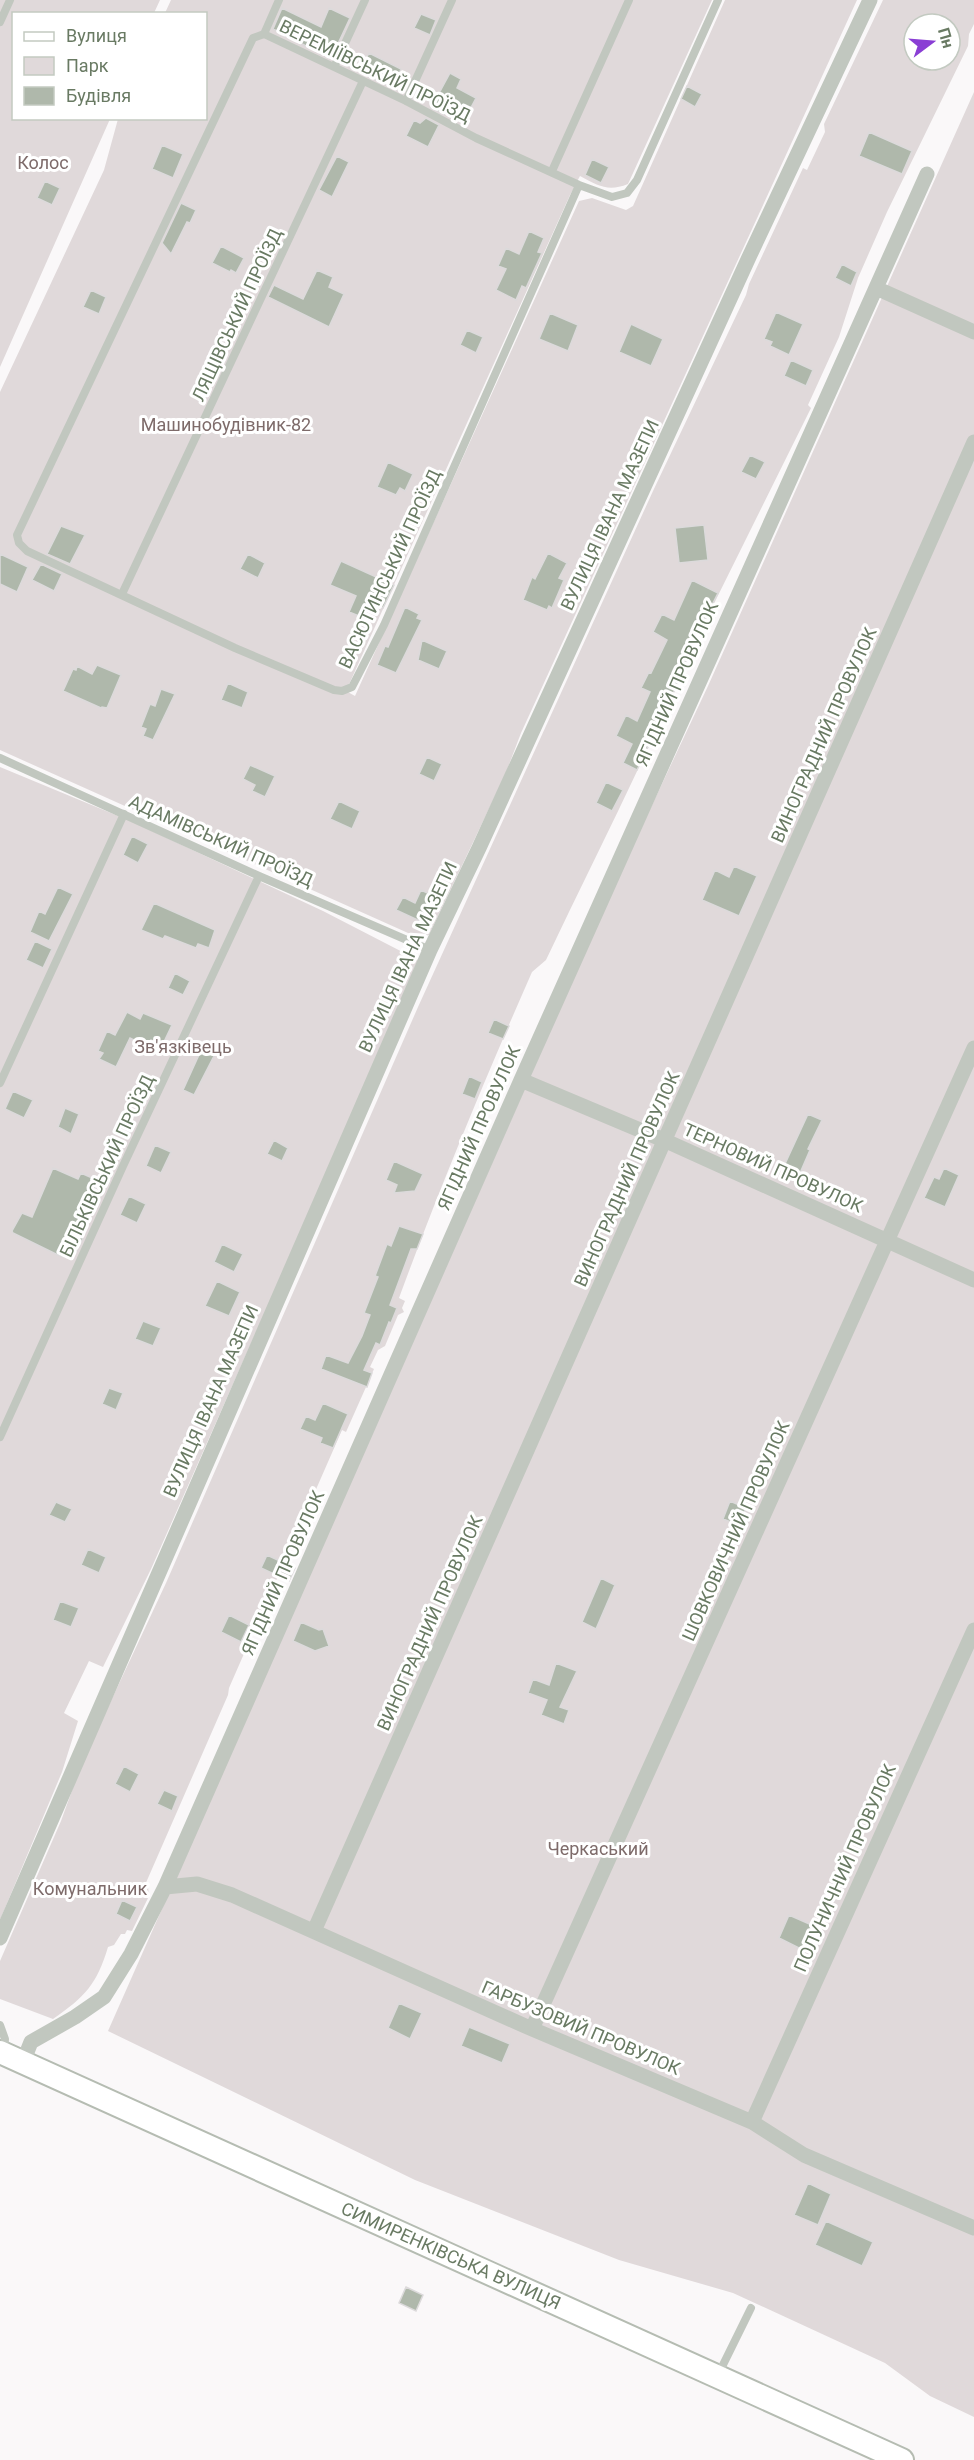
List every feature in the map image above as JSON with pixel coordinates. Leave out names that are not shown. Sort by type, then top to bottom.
[{"type":"main road","name":"СИМИРЕНКІВСЬКА ВУЛИЦЯ","points":[[9,2056],[902,2460]]},
{"type":"street","name":"ВУЛИЦЯ ІВАНА МАЗЕПИ","points":[[0,1938],[430,950],[870,0]]},
{"type":"street","name":"ЯГІДНИЙ ПРОВУЛОК","points":[[9,2056],[104,1997],[131,1954],[165,1887],[521,1080],[927,174]]},
{"type":"street","points":[[876,288],[974,332]]},
{"type":"street","name":"ВИНОГРАДНИЙ ПРОВУЛОК","points":[[314,1931],[974,442]]},
{"type":"street","name":"ШОВКОВИЧНИЙ ПРОВУЛОК","points":[[532,2029],[974,1048]]},
{"type":"street","name":"ТЕРНОВИЙ ПРОВУЛОК","points":[[521,1080],[666,1141],[974,1280]]},
{"type":"street","name":"ПОЛУНИЧНИЙ ПРОВУЛОК","points":[[752,2122],[974,1630]]},
{"type":"street","name":"ГАРБУЗОВИЙ ПРОВУЛОК","points":[[165,1887],[197,1884],[232,1895],[532,2029],[752,2122],[804,2155],[973,2224]]},
{"type":"lane","points":[[0,22],[10,0]]},
{"type":"lane","points":[[264,33],[279,0]]},
{"type":"lane","points":[[335,65],[365,0]]},
{"type":"lane","points":[[406,101],[452,0]]},
{"type":"lane","points":[[552,171],[630,0]]},
{"type":"lane","name":"ВЕРЕМІЇВСЬКИЙ ПРОЇЗД","points":[[17,535],[253,38],[264,33],[335,65],[476,138],[579,185],[612,197],[627,193],[637,180],[718,0]]},
{"type":"lane","name":"ЛЯЩІВСЬКИЙ ПРОЇЗД","points":[[122,594],[363,81]]},
{"type":"lane","name":"ВАСЮТИНСЬКИЙ ПРОЇЗД","points":[[17,535],[19,543],[27,551],[235,648],[334,690],[342,692],[352,687],[384,625],[579,185]]},
{"type":"lane","name":"АДАМІВСЬКИЙ ПРОЇЗД","points":[[0,758],[430,950]]},
{"type":"lane","points":[[0,1083],[123,814]]},
{"type":"lane","name":"БІЛЬКІВСЬКИЙ ПРОЇЗД","points":[[0,1437],[123,1166],[260,876]]},
{"type":"lane","points":[[0,2025],[9,2056]]},
{"type":"lane","points":[[717,2376],[751,2308]]},
{"type":"green space","name":"Колос","points":[[0,0],[160,0],[154,12],[12,12],[12,120],[110,120],[0,367]]},
{"type":"green space","name":"Машинобудівник-82","points":[[171,0],[712,0],[628,184],[609,188],[580,176],[570,195],[346,691],[355,696],[579,201],[592,198],[626,210],[633,206],[725,0],[857,0],[521,733],[505,775],[429,935],[417,937],[0,750],[0,392],[104,170],[118,120],[207,120],[207,12],[165,12]]},
{"type":"green space","name":"Комунальник","points":[[883,0],[974,0],[974,24],[962,58],[962,12],[902,12],[902,72],[955,72],[887,212],[858,278],[839,337],[808,405],[811,408],[686,660],[636,773],[546,960],[532,972],[514,1012],[446,1175],[399,1298],[405,1301],[402,1308],[404,1312],[398,1315],[385,1346],[378,1350],[370,1367],[374,1369],[346,1432],[342,1430],[145,1885],[148,1887],[149,1896],[132,1931],[127,1930],[125,1934],[121,1934],[114,1945],[108,1947],[99,1971],[88,1989],[74,2004],[53,2019],[0,1999],[0,1961],[61,1821],[82,1763],[166,1583],[418,1007],[653,491],[803,168],[807,170],[825,132],[824,124]]},
{"type":"green space","name":"Черкаський","points":[[974,92],[974,2417],[930,2396],[885,2363],[733,2293],[619,2260],[415,2180],[108,2031],[621,871],[708,686]]},
{"type":"green space","name":"Зв'язківець","points":[[0,767],[135,823],[323,911],[418,960],[151,1569],[103,1667],[89,1661],[64,1713],[78,1721],[62,1772],[0,1920]]},
{"type":"building","points":[[282,8],[321,27],[329,8],[350,18],[335,50],[315,40],[310,48],[273,29]]},
{"type":"building","points":[[421,14],[436,20],[430,35],[414,28]]},
{"type":"building","points":[[369,53],[401,69],[399,74],[406,77],[400,91],[369,77],[370,73],[361,68]]},
{"type":"building","points":[[450,73],[461,79],[457,88],[476,98],[466,117],[458,114],[456,117],[446,111],[444,114],[431,108]]},
{"type":"building","points":[[687,86],[702,94],[695,107],[681,99]]},
{"type":"building","points":[[426,118],[439,125],[428,147],[406,136],[414,120],[420,123]]},
{"type":"building","points":[[869,132],[912,151],[902,174],[859,156]]},
{"type":"building","points":[[162,145],[183,154],[173,178],[152,169]]},
{"type":"building","points":[[337,156],[349,162],[332,197],[319,190]]},
{"type":"building","points":[[592,159],[609,167],[601,183],[585,175]]},
{"type":"building","points":[[45,181],[60,188],[52,205],[37,198]]},
{"type":"building","points":[[181,203],[196,210],[190,223],[187,222],[171,254],[162,243]]},
{"type":"building","points":[[529,231],[544,238],[538,252],[542,253],[526,288],[522,286],[516,300],[496,290],[506,269],[498,266],[506,248],[519,254]]},
{"type":"building","points":[[221,246],[244,258],[236,273],[212,263]]},
{"type":"building","points":[[842,264],[857,272],[851,286],[835,278]]},
{"type":"building","points":[[317,270],[333,277],[329,287],[344,294],[329,327],[268,297],[274,285],[303,299]]},
{"type":"building","points":[[91,290],[106,297],[99,314],[83,307]]},
{"type":"building","points":[[776,312],[803,324],[789,355],[770,346],[772,342],[764,339]]},
{"type":"building","points":[[550,313],[578,325],[568,351],[539,339]]},
{"type":"building","points":[[631,324],[663,339],[651,366],[619,352]]},
{"type":"building","points":[[467,330],[483,337],[476,353],[460,345]]},
{"type":"building","points":[[791,360],[813,370],[806,386],[784,376]]},
{"type":"building","points":[[750,455],[765,462],[756,479],[741,472]]},
{"type":"building","points":[[388,462],[413,474],[405,491],[400,488],[396,495],[377,487]]},
{"type":"building","points":[[704,525],[708,560],[679,563],[675,528]]},
{"type":"building","points":[[61,526],[85,535],[70,564],[47,554]]},
{"type":"building","points":[[548,553],[567,563],[559,578],[564,580],[552,608],[549,606],[547,610],[523,600],[532,577],[535,579]]},
{"type":"building","points":[[0,554],[28,567],[17,592],[0,584]]},
{"type":"building","points":[[248,554],[265,563],[258,578],[240,569]]},
{"type":"building","points":[[341,561],[394,585],[383,608],[371,603],[364,618],[349,612],[356,596],[330,585]]},
{"type":"building","points":[[41,564],[62,574],[54,591],[32,580]]},
{"type":"building","points":[[692,580],[718,593],[688,656],[677,686],[669,701],[665,699],[652,728],[656,730],[637,770],[623,763],[632,744],[616,736],[626,715],[637,721],[650,692],[641,688],[667,640],[653,632],[662,614],[674,620]]},
{"type":"building","points":[[405,607],[419,614],[417,618],[422,620],[396,673],[377,665],[385,646],[388,647]]},
{"type":"building","points":[[422,640],[447,651],[439,669],[418,660]]},
{"type":"building","points":[[97,665],[121,675],[107,708],[101,708],[63,691],[73,669],[76,670],[77,666],[92,674]]},
{"type":"building","points":[[228,683],[248,692],[242,708],[221,700]]},
{"type":"building","points":[[161,689],[175,694],[153,740],[143,736],[146,729],[141,727],[150,704],[155,706]]},
{"type":"building","points":[[427,757],[442,764],[434,781],[419,774]]},
{"type":"building","points":[[250,765],[275,776],[265,797],[252,791],[255,785],[243,779]]},
{"type":"building","points":[[606,782],[623,790],[612,811],[596,803]]},
{"type":"building","points":[[339,801],[360,811],[352,829],[330,819]]},
{"type":"building","points":[[132,836],[148,844],[138,863],[123,855]]},
{"type":"building","points":[[734,866],[757,876],[739,916],[702,900],[715,870],[729,877]]},
{"type":"building","points":[[58,887],[73,894],[49,941],[30,932],[39,911],[45,914]]},
{"type":"building","points":[[421,890],[434,896],[422,922],[396,910],[403,897],[415,903]]},
{"type":"building","points":[[154,903],[215,930],[209,948],[198,944],[196,948],[141,930]]},
{"type":"building","points":[[35,941],[52,949],[43,968],[26,960]]},
{"type":"building","points":[[175,973],[190,981],[183,995],[168,988]]},
{"type":"building","points":[[127,1012],[140,1019],[143,1013],[172,1025],[162,1046],[151,1040],[148,1047],[130,1038],[116,1067],[99,1059],[103,1053],[98,1051],[107,1031],[115,1035]]},
{"type":"building","points":[[494,1019],[509,1026],[503,1039],[488,1033]]},
{"type":"building","points":[[203,1046],[216,1052],[194,1095],[183,1090]]},
{"type":"building","points":[[469,1076],[482,1082],[475,1099],[462,1094]]},
{"type":"building","points":[[13,1091],[33,1100],[24,1118],[5,1109]]},
{"type":"building","points":[[65,1108],[79,1114],[71,1134],[58,1127]]},
{"type":"building","points":[[808,1114],[822,1120],[808,1149],[810,1150],[800,1173],[784,1166]]},
{"type":"building","points":[[274,1140],[288,1148],[282,1161],[267,1154]]},
{"type":"building","points":[[155,1145],[171,1152],[161,1173],[146,1166]]},
{"type":"building","points":[[394,1161],[423,1174],[415,1191],[394,1193],[397,1185],[386,1180]]},
{"type":"building","points":[[53,1168],[78,1179],[81,1173],[99,1181],[76,1234],[83,1238],[76,1252],[67,1248],[62,1257],[12,1231],[22,1213],[32,1217]]},
{"type":"building","points":[[944,1168],[959,1175],[945,1207],[924,1198],[934,1177],[939,1179]]},
{"type":"building","points":[[129,1196],[146,1204],[137,1223],[120,1215]]},
{"type":"building","points":[[399,1226],[423,1234],[417,1249],[411,1249],[390,1305],[397,1308],[391,1323],[389,1322],[380,1345],[376,1343],[364,1370],[372,1373],[367,1387],[321,1369],[326,1355],[348,1363],[370,1315],[364,1313],[378,1277],[375,1276],[387,1244],[391,1246]]},
{"type":"building","points":[[222,1244],[243,1254],[234,1272],[214,1262]]},
{"type":"building","points":[[217,1281],[240,1292],[229,1316],[205,1306]]},
{"type":"building","points":[[143,1321],[161,1328],[153,1346],[135,1339]]},
{"type":"building","points":[[109,1388],[123,1393],[116,1410],[102,1404]]},
{"type":"building","points":[[323,1403],[348,1414],[333,1448],[320,1443],[322,1438],[300,1429],[306,1416],[315,1420]]},
{"type":"building","points":[[730,1501],[746,1508],[739,1525],[723,1519]]},
{"type":"building","points":[[56,1502],[72,1509],[65,1522],[49,1515]]},
{"type":"building","points":[[88,1549],[106,1557],[99,1573],[81,1565]]},
{"type":"building","points":[[267,1555],[295,1568],[289,1581],[261,1568]]},
{"type":"building","points":[[601,1578],[615,1585],[596,1629],[582,1622]]},
{"type":"building","points":[[60,1601],[79,1608],[71,1627],[53,1620]]},
{"type":"building","points":[[229,1615],[249,1625],[241,1642],[221,1632]]},
{"type":"building","points":[[301,1622],[319,1630],[323,1629],[329,1646],[315,1651],[293,1641]]},
{"type":"building","points":[[556,1663],[577,1671],[560,1707],[569,1710],[564,1724],[541,1715],[547,1700],[528,1693],[533,1679],[549,1685]]},
{"type":"building","points":[[124,1766],[139,1774],[130,1792],[115,1784]]},
{"type":"building","points":[[164,1790],[178,1796],[172,1811],[157,1804]]},
{"type":"building","points":[[122,1900],[137,1907],[130,1921],[116,1914]]},
{"type":"building","points":[[789,1915],[814,1926],[803,1950],[779,1938]]},
{"type":"building","points":[[399,2003],[422,2013],[410,2039],[388,2028]]},
{"type":"building","points":[[469,2027],[510,2044],[502,2063],[461,2046]]},
{"type":"building","points":[[808,2183],[831,2194],[818,2225],[794,2215]]},
{"type":"building","points":[[826,2221],[873,2242],[862,2266],[815,2245]]},
{"type":"building","points":[[406,2287],[423,2295],[416,2311],[399,2303]]}]
